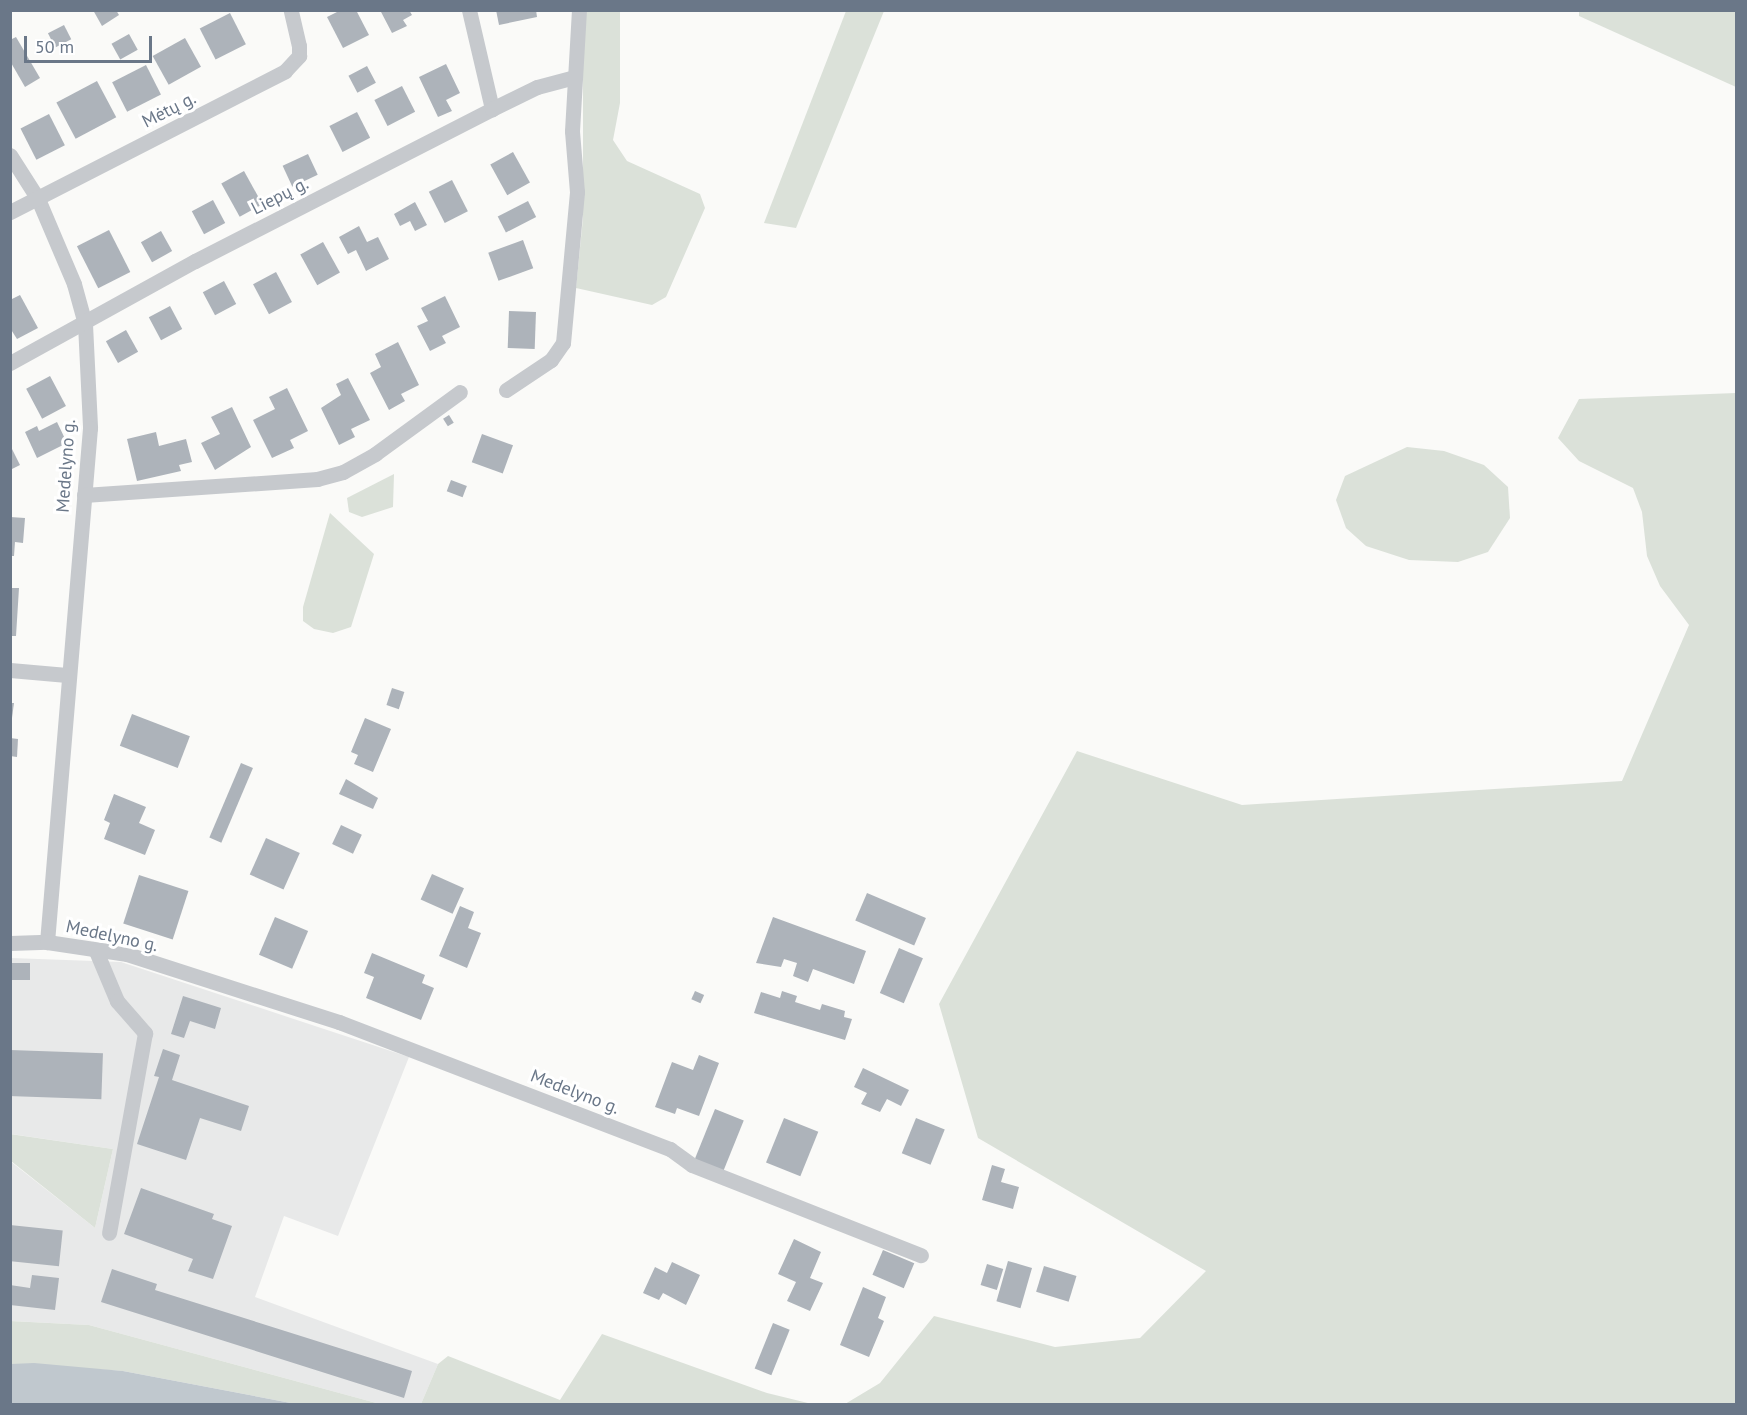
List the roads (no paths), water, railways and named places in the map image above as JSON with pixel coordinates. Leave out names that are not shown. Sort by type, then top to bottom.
[{"type":"street","name":"Mėtų g.","points":[[10,212],[285,71],[298,56],[299,46],[291,10]]},
{"type":"street","points":[[469,10],[492,109]]},
{"type":"street","points":[[506,390],[551,360],[563,343],[577,192],[572,131],[579,10]]},
{"type":"street","name":"Liepų g.","points":[[10,363],[85,324],[195,261],[492,109],[537,87],[574,77]]},
{"type":"street","name":"Medelyno g.","points":[[10,155],[38,199],[62,250],[85,324],[90,428],[67,675],[47,942],[127,954],[339,1022],[670,1149],[692,1165],[921,1256]]},
{"type":"street","points":[[84,495],[317,479],[343,472],[375,454],[460,392]]},
{"type":"street","points":[[10,670],[67,675]]},
{"type":"street","points":[[10,943],[47,942]]},
{"type":"street","points":[[96,951],[117,1002],[145,1033],[110,1233]]}]
